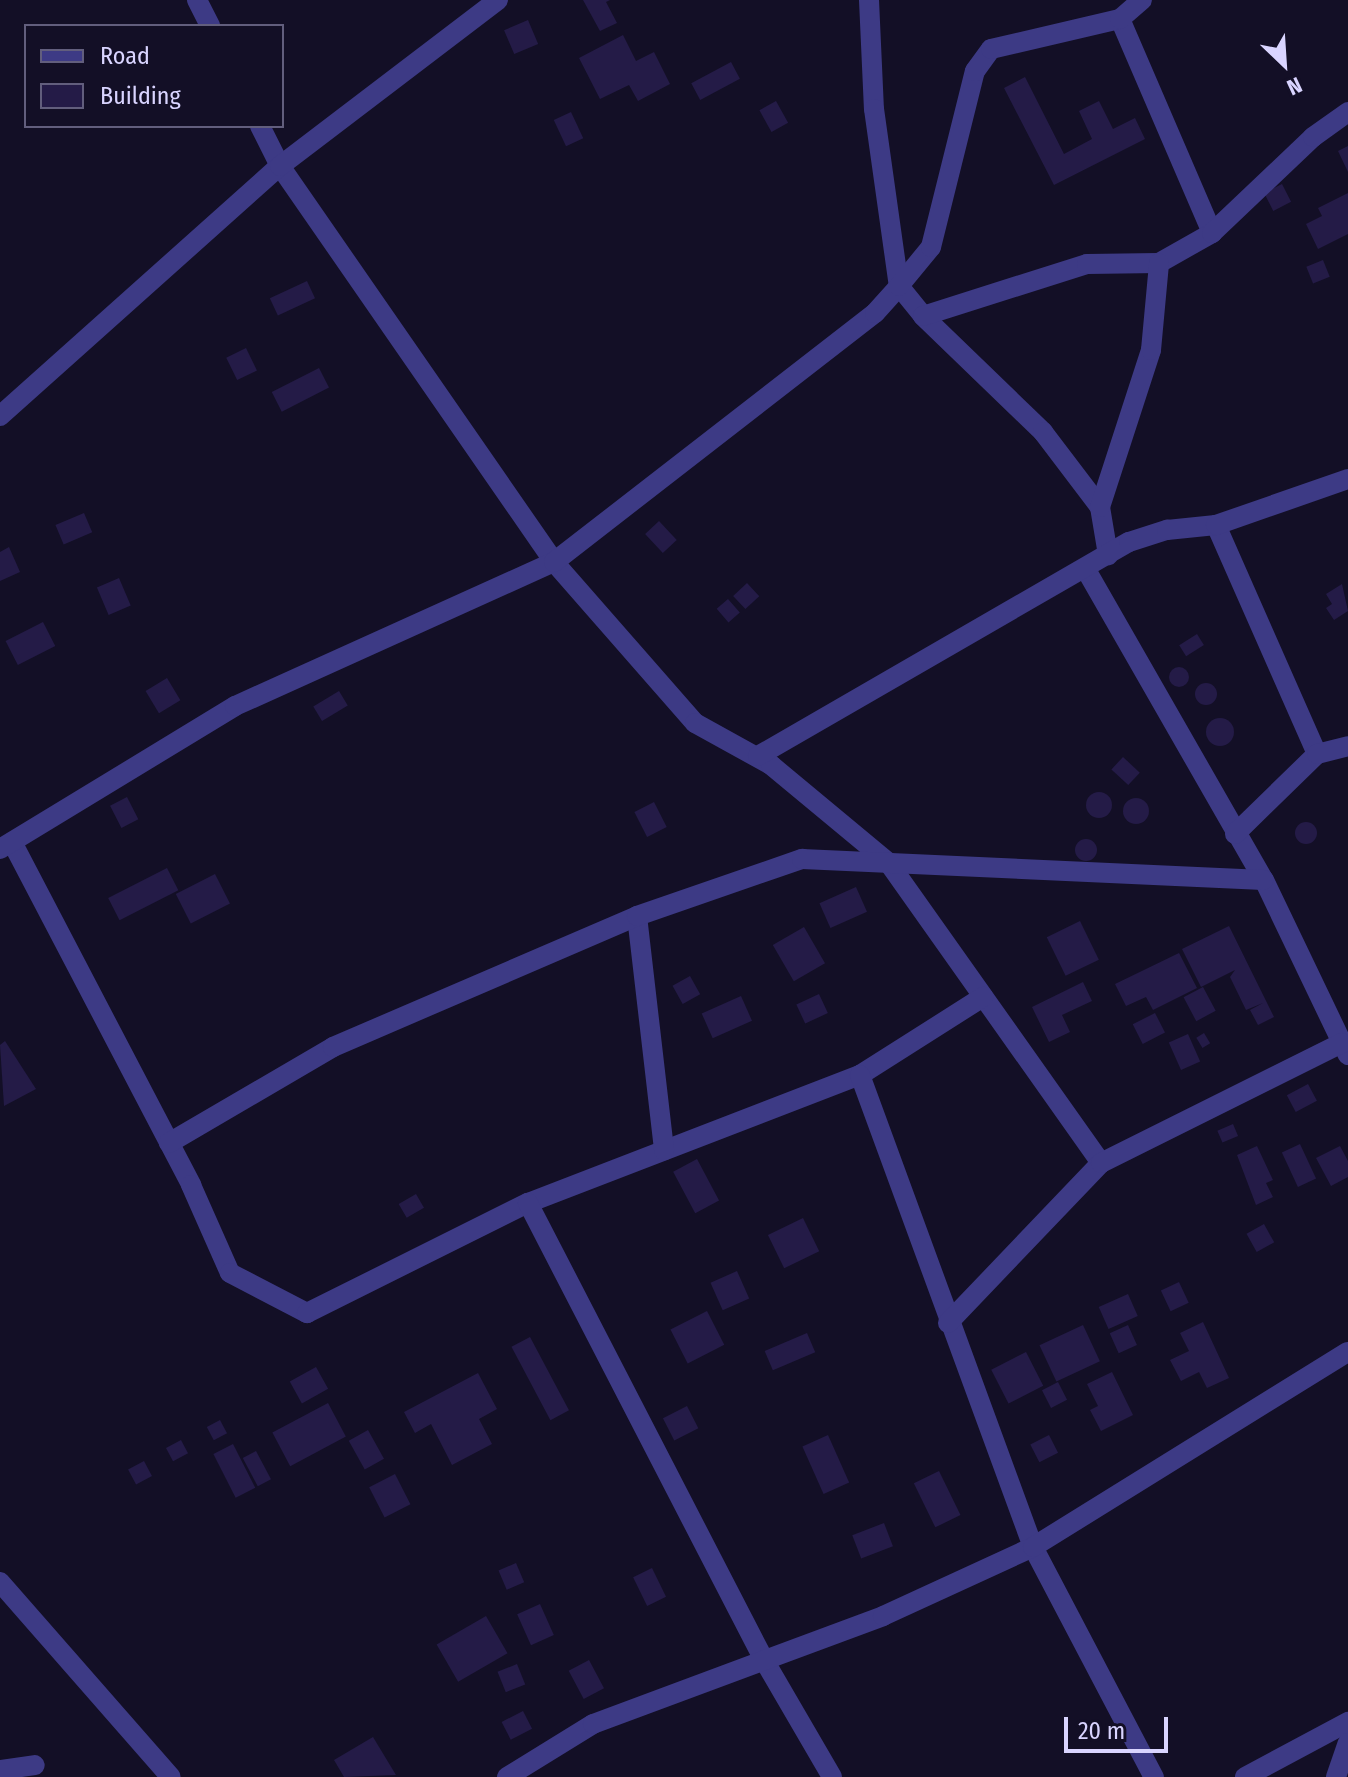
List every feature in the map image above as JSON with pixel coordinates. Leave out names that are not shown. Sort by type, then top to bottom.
[{"type":"street","points":[[197,0],[209,24]]},
{"type":"street","points":[[0,416],[280,166],[498,0]]},
{"type":"street","points":[[869,0],[874,109],[899,286],[923,316],[1043,432],[1100,507]]},
{"type":"street","points":[[983,997],[860,1075],[528,1203],[307,1313],[230,1273],[169,1143],[6,845],[235,706],[554,562],[875,313],[899,286],[931,247],[975,71],[991,49],[1120,19],[1142,0]]},
{"type":"street","points":[[1120,19],[1212,233]]},
{"type":"street","points":[[923,316],[1087,264],[1159,263],[1212,233],[1302,146],[1348,112]]},
{"type":"street","points":[[261,128],[280,166],[554,562],[695,723],[758,756],[888,862],[1101,1163]]},
{"type":"street","points":[[1108,555],[1100,507],[1151,350],[1159,263]]},
{"type":"street","points":[[758,756],[1108,555],[1152,534],[1216,525],[1348,479]]},
{"type":"street","points":[[1216,525],[1317,754]]},
{"type":"street","points":[[948,1323],[1101,1163],[1345,1049],[1264,880],[1085,568]]},
{"type":"street","points":[[1235,834],[1317,754],[1348,746]]},
{"type":"street","points":[[169,1143],[333,1047],[637,916],[802,859],[1264,880]]},
{"type":"street","points":[[637,916],[664,1150]]},
{"type":"street","points":[[860,1075],[948,1323],[1033,1547],[1154,1777]]},
{"type":"street","points":[[528,1203],[764,1660],[832,1777]]},
{"type":"street","points":[[507,1777],[593,1724],[937,1593],[1033,1547],[1348,1352]]},
{"type":"street","points":[[0,1582],[171,1777]]},
{"type":"street","points":[[1245,1777],[1348,1722]]},
{"type":"street","points":[[1336,1777],[1348,1743]]},
{"type":"street","points":[[0,1770],[35,1765]]},
{"type":"building","points":[[583,0],[610,0],[606,2],[617,23],[600,31]]},
{"type":"building","points":[[528,20],[538,44],[514,54],[504,30]]},
{"type":"building","points":[[623,35],[636,61],[654,52],[670,84],[638,101],[629,85],[600,99],[579,58]]},
{"type":"building","points":[[731,62],[740,79],[700,100],[691,83]]},
{"type":"building","points":[[1025,77],[1064,154],[1092,139],[1079,111],[1099,101],[1113,129],[1135,118],[1145,139],[1054,185],[1004,88]]},
{"type":"building","points":[[776,101],[788,123],[772,132],[759,110]]},
{"type":"building","points":[[571,112],[583,138],[566,146],[554,120]]},
{"type":"building","points":[[1348,146],[1348,172],[1338,151]]},
{"type":"building","points":[[1282,184],[1291,202],[1273,211],[1264,193]]},
{"type":"building","points":[[1348,193],[1348,234],[1318,249],[1306,224],[1322,216],[1318,208]]},
{"type":"building","points":[[1323,260],[1330,277],[1313,283],[1306,267]]},
{"type":"building","points":[[307,281],[315,298],[278,316],[270,298]]},
{"type":"building","points":[[246,348],[257,370],[237,380],[226,358]]},
{"type":"building","points":[[319,368],[329,388],[282,412],[272,392]]},
{"type":"building","points":[[84,513],[92,532],[64,544],[55,525]]},
{"type":"building","points":[[659,521],[677,540],[663,553],[645,534]]},
{"type":"building","points":[[9,547],[20,572],[0,581],[0,552]]},
{"type":"building","points":[[119,578],[131,606],[109,615],[97,587]]},
{"type":"building","points":[[747,583],[759,596],[745,609],[733,596]]},
{"type":"building","points":[[1342,584],[1348,611],[1334,620],[1326,608],[1332,604],[1326,594]]},
{"type":"building","points":[[728,599],[740,613],[728,622],[717,609]]},
{"type":"building","points":[[43,622],[55,646],[18,665],[6,641]]},
{"type":"building","points":[[1197,634],[1204,645],[1186,656],[1179,645]]},
{"type":"building","points":[[1179,667],[1186,670],[1189,677],[1186,684],[1179,687],[1172,684],[1169,677],[1172,670]]},
{"type":"building","points":[[167,678],[180,700],[159,713],[146,691]]},
{"type":"building","points":[[1206,683],[1214,686],[1217,694],[1214,702],[1206,705],[1198,702],[1195,694],[1198,686]]},
{"type":"building","points":[[339,691],[348,706],[322,721],[313,706]]},
{"type":"building","points":[[1220,718],[1230,722],[1234,732],[1230,742],[1220,746],[1210,742],[1206,732],[1210,722]]},
{"type":"building","points":[[1123,757],[1140,773],[1128,785],[1111,769]]},
{"type":"building","points":[[1099,792],[1108,796],[1112,805],[1108,814],[1099,818],[1090,814],[1086,805],[1090,796]]},
{"type":"building","points":[[127,797],[138,819],[121,828],[110,806]]},
{"type":"building","points":[[1136,798],[1145,802],[1149,811],[1145,820],[1136,824],[1127,820],[1123,811],[1127,802]]},
{"type":"building","points":[[654,802],[667,827],[647,837],[634,812]]},
{"type":"building","points":[[1306,822],[1314,825],[1317,833],[1314,841],[1306,844],[1298,841],[1295,833],[1298,825]]},
{"type":"building","points":[[1086,839],[1097,850],[1086,861],[1075,850]]},
{"type":"building","points":[[167,868],[178,890],[120,920],[108,898]]},
{"type":"building","points":[[215,874],[230,903],[191,923],[176,894]]},
{"type":"building","points":[[856,887],[867,912],[830,928],[819,903]]},
{"type":"building","points":[[1080,921],[1099,960],[1066,976],[1047,937]]},
{"type":"building","points":[[1229,926],[1274,1017],[1258,1025],[1250,1010],[1263,1003],[1246,1010],[1230,977],[1235,970],[1201,987],[1182,949]]},
{"type":"building","points":[[804,927],[825,963],[794,981],[773,945]]},
{"type":"building","points":[[1179,953],[1197,988],[1153,1010],[1146,997],[1126,1006],[1115,984]]},
{"type":"building","points":[[690,976],[700,994],[683,1004],[673,986]]},
{"type":"building","points":[[1083,982],[1092,1001],[1062,1015],[1070,1032],[1049,1042],[1032,1007]]},
{"type":"building","points":[[1203,987],[1216,1011],[1196,1021],[1184,997]]},
{"type":"building","points":[[819,994],[828,1013],[805,1024],[796,1005]]},
{"type":"building","points":[[741,996],[752,1021],[713,1038],[702,1013]]},
{"type":"building","points":[[1155,1013],[1165,1033],[1143,1044],[1133,1024]]},
{"type":"building","points":[[1204,1033],[1210,1043],[1202,1048],[1196,1038]]},
{"type":"building","points":[[1188,1034],[1200,1061],[1181,1070],[1169,1043]]},
{"type":"building","points":[[5,1041],[36,1089],[4,1106],[0,1045]]},
{"type":"building","points":[[1308,1084],[1317,1101],[1296,1112],[1287,1095]]},
{"type":"building","points":[[1233,1124],[1238,1136],[1222,1143],[1217,1131]]},
{"type":"building","points":[[1300,1144],[1316,1178],[1298,1187],[1282,1152]]},
{"type":"building","points":[[1257,1146],[1273,1180],[1266,1183],[1273,1197],[1256,1205],[1237,1155]]},
{"type":"building","points":[[1340,1146],[1348,1161],[1348,1177],[1331,1186],[1316,1158]]},
{"type":"building","points":[[697,1159],[719,1200],[695,1213],[673,1172]]},
{"type":"building","points":[[416,1194],[424,1208],[407,1218],[399,1204]]},
{"type":"building","points":[[803,1218],[819,1251],[784,1268],[768,1235]]},
{"type":"building","points":[[1264,1224],[1274,1242],[1257,1252],[1247,1234]]},
{"type":"building","points":[[737,1271],[749,1298],[723,1310],[711,1283]]},
{"type":"building","points":[[1179,1282],[1189,1303],[1171,1311],[1161,1290]]},
{"type":"building","points":[[1128,1294],[1138,1316],[1109,1329],[1099,1307]]},
{"type":"building","points":[[707,1311],[724,1345],[688,1363],[670,1330]]},
{"type":"building","points":[[1203,1322],[1229,1378],[1207,1388],[1199,1372],[1181,1381],[1170,1360],[1189,1351],[1180,1333]]},
{"type":"building","points":[[1083,1325],[1100,1361],[1056,1382],[1039,1345]]},
{"type":"building","points":[[1128,1325],[1137,1345],[1119,1353],[1110,1333]]},
{"type":"building","points":[[807,1333],[815,1352],[773,1370],[765,1351]]},
{"type":"building","points":[[530,1337],[569,1410],[550,1420],[511,1347]]},
{"type":"building","points":[[1026,1352],[1043,1386],[1009,1404],[991,1370]]},
{"type":"building","points":[[316,1367],[328,1389],[302,1403],[290,1382]]},
{"type":"building","points":[[1112,1372],[1133,1415],[1101,1431],[1090,1410],[1098,1406],[1087,1384]]},
{"type":"building","points":[[478,1373],[497,1409],[479,1419],[492,1444],[452,1465],[431,1424],[415,1433],[404,1412]]},
{"type":"building","points":[[1058,1382],[1067,1400],[1051,1408],[1042,1390]]},
{"type":"building","points":[[328,1403],[346,1437],[290,1466],[272,1433]]},
{"type":"building","points":[[687,1406],[698,1428],[674,1441],[663,1418]]},
{"type":"building","points":[[220,1420],[227,1433],[214,1440],[207,1427]]},
{"type":"building","points":[[368,1430],[384,1459],[365,1470],[349,1441]]},
{"type":"building","points":[[828,1435],[849,1483],[824,1494],[802,1446]]},
{"type":"building","points":[[1049,1435],[1058,1453],[1039,1462],[1030,1445]]},
{"type":"building","points":[[181,1440],[188,1453],[173,1461],[166,1448]]},
{"type":"building","points":[[233,1444],[255,1488],[236,1498],[213,1454]]},
{"type":"building","points":[[256,1451],[271,1479],[258,1486],[243,1458]]},
{"type":"building","points":[[144,1461],[152,1476],[136,1484],[128,1469]]},
{"type":"building","points":[[939,1471],[960,1515],[935,1527],[914,1483]]},
{"type":"building","points":[[395,1474],[410,1504],[385,1517],[369,1487]]},
{"type":"building","points":[[884,1523],[893,1546],[861,1559],[852,1535]]},
{"type":"building","points":[[516,1563],[524,1582],[507,1590],[499,1570]]},
{"type":"building","points":[[652,1568],[666,1597],[647,1606],[633,1577]]},
{"type":"building","points":[[540,1604],[554,1635],[531,1645],[517,1614]]},
{"type":"building","points":[[486,1616],[508,1653],[458,1682],[437,1644]]},
{"type":"building","points":[[589,1660],[604,1688],[584,1699],[569,1671]]},
{"type":"building","points":[[517,1664],[525,1684],[506,1692],[498,1672]]},
{"type":"building","points":[[523,1711],[532,1729],[511,1740],[502,1722]]},
{"type":"building","points":[[373,1737],[396,1775],[344,1777],[334,1760]]}]
